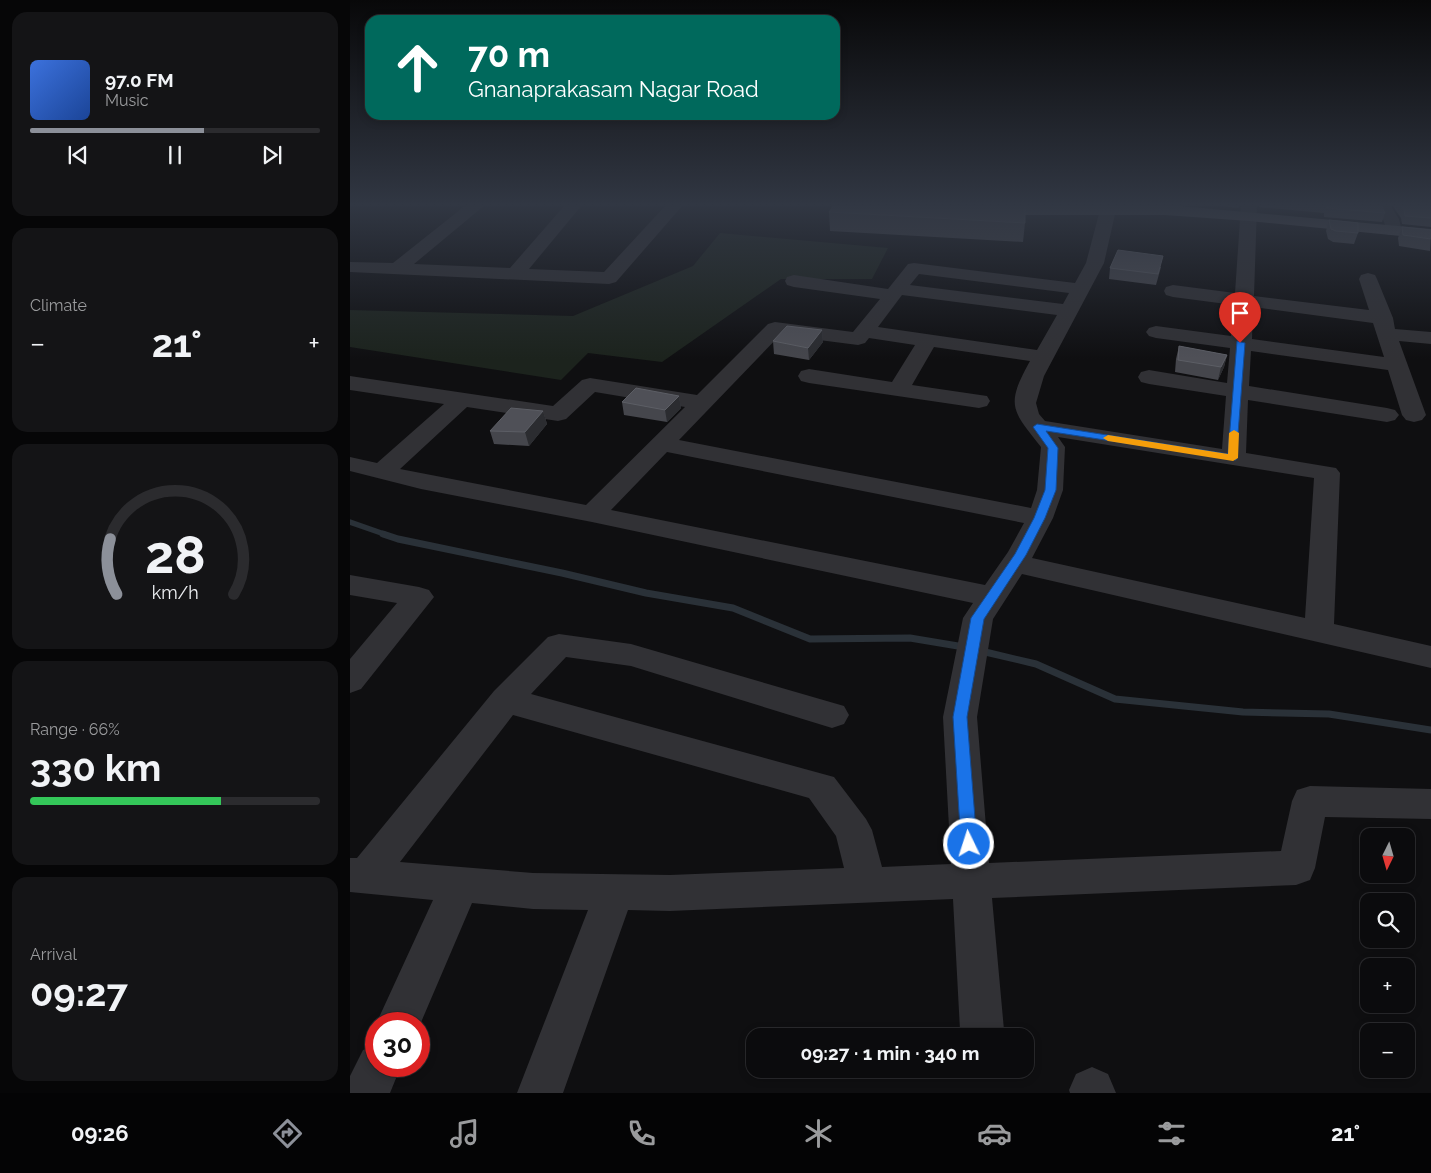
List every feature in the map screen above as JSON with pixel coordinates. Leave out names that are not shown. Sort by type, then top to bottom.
[{"type":"street","points":[[397,269],[413,256]]},
{"type":"street","points":[[516,273],[531,256]]},
{"type":"street","points":[[350,267],[609,278],[629,256]]},
{"type":"street","points":[[982,1028],[960,717],[969,667],[985,608],[1040,518],[1050,490],[1053,448],[1028,415],[1025,403],[1033,376],[1096,263],[1098,256]]},
{"type":"street","points":[[1233,458],[1246,256]]},
{"type":"street","points":[[592,514],[664,444],[774,328],[858,339],[914,268],[1081,289]]},
{"type":"street","points":[[1368,279],[1414,415]]},
{"type":"street","points":[[794,282],[1069,311]]},
{"type":"street","points":[[1173,291],[1244,301],[1385,326],[1431,338]]},
{"type":"street","points":[[864,331],[1043,357]]},
{"type":"street","points":[[1156,332],[1398,365]]},
{"type":"street","points":[[898,390],[928,340]]},
{"type":"street","points":[[809,376],[979,402]]},
{"type":"street","points":[[1149,377],[1388,415]]},
{"type":"street","points":[[350,383],[558,414],[590,385],[702,403]]},
{"type":"street","points":[[382,472],[462,400]]},
{"type":"street","points":[[1037,427],[1327,473],[1319,632]]},
{"type":"street","points":[[664,444],[1040,518]]},
{"type":"street","points":[[350,464],[421,481],[592,514],[985,608]]},
{"type":"street","points":[[1014,563],[1431,657]]},
{"type":"street","points":[[350,585],[419,597],[350,681]]},
{"type":"street","points":[[358,876],[506,700],[559,645],[631,655],[832,715]]},
{"type":"street","points":[[506,700],[821,786],[853,830],[868,885]]},
{"type":"street","points":[[358,876],[533,890],[614,890],[670,893],[1296,868],[1310,801],[1431,804]]},
{"type":"street","points":[[403,1012],[460,885]]},
{"type":"street","points":[[540,1093],[614,890]]},
{"type":"street","points":[[366,1093],[374,1077]]},
{"type":"shaded area","points":[[701,256],[884,256],[872,279],[781,279],[662,362],[588,353],[561,380],[350,347],[350,310],[573,316],[693,266]]},
{"type":"building","points":[[1115,256],[1163,256],[1158,274],[1110,268]]},
{"type":"building","points":[[787,326],[822,330],[808,348],[773,341]]},
{"type":"building","points":[[1179,346],[1227,355],[1221,367],[1178,360]]},
{"type":"building","points":[[636,388],[679,396],[665,410],[622,402]]},
{"type":"building","points":[[511,408],[543,411],[525,432],[490,431]]},
{"type":"waterway","points":[[350,522],[387,535]]},
{"type":"waterway","points":[[383,534],[398,539],[562,573],[646,593],[733,608],[810,639],[910,638],[964,647]]},
{"type":"waterway","points":[[981,651],[1036,664],[1115,699],[1243,712],[1329,714],[1431,730]]},
{"type":"slow traffic","points":[[1108,438],[1233,458],[1234,433]]},
{"type":"route","points":[[969,844],[960,717],[978,618],[1020,555],[1040,518],[1050,490],[1053,448],[1037,427],[1233,458],[1240,343]]}]
